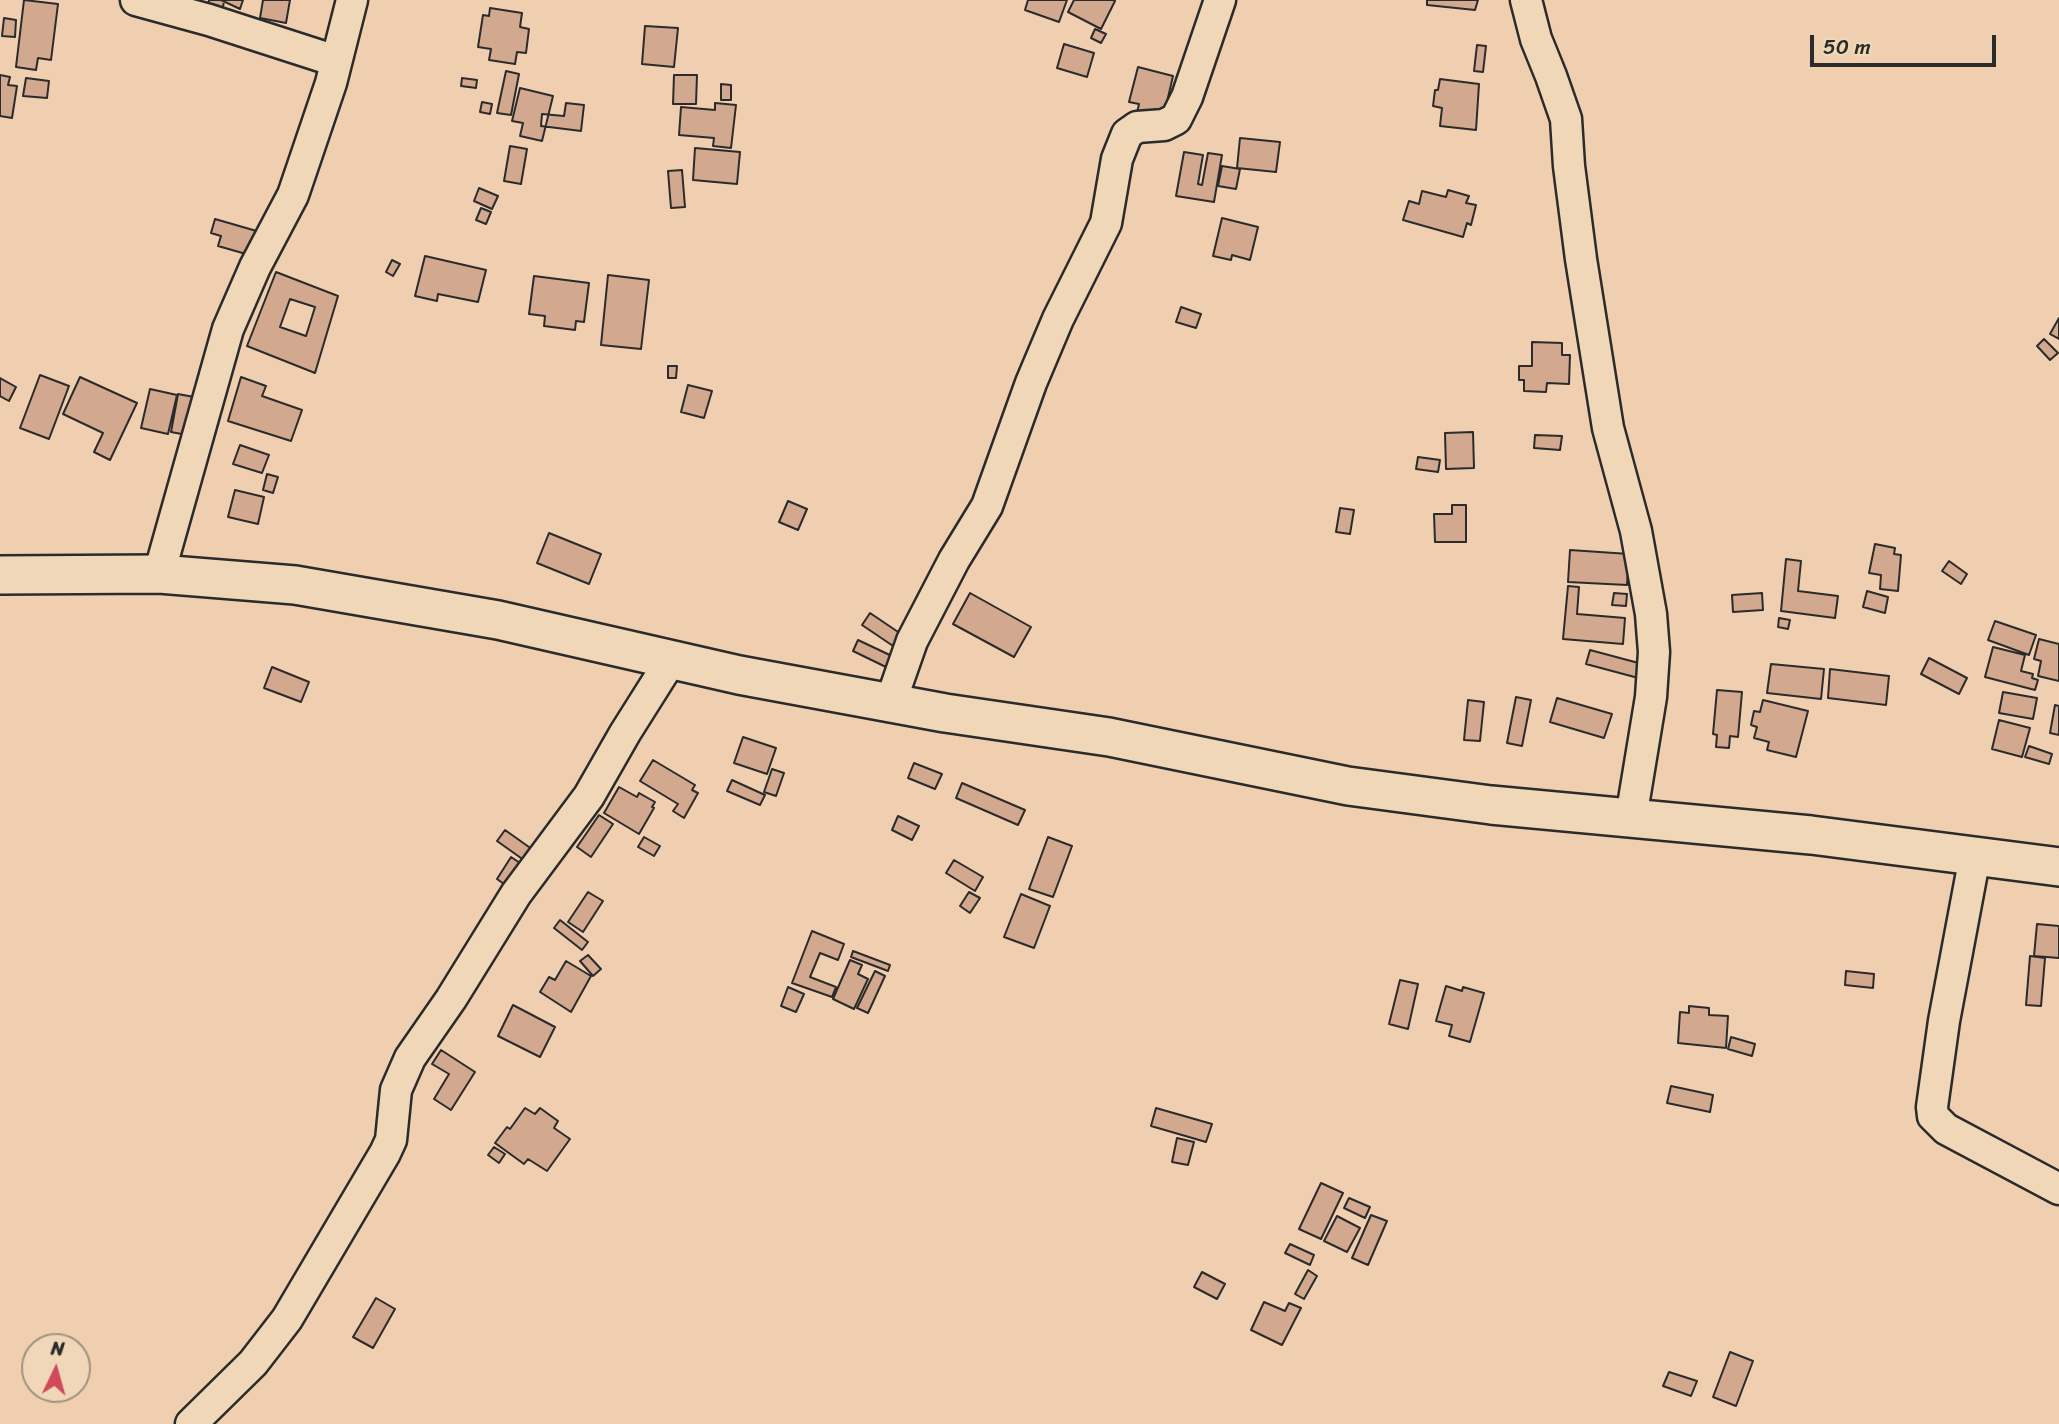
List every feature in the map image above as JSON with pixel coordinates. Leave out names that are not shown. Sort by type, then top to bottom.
[{"type":"street","points":[[136,0],[209,20],[336,61]]},
{"type":"street","points":[[159,574],[228,329],[255,267],[293,195],[312,141],[352,0]]},
{"type":"street","points":[[891,701],[912,641],[954,560],[987,506],[1031,383],[1058,319],[1106,223],[1118,159],[1127,134],[1138,127],[1164,125],[1176,119],[1187,97],[1220,0]]},
{"type":"street","points":[[1525,0],[1536,39],[1566,119],[1580,259],[1608,428],[1636,531],[1651,614],[1654,652],[1651,697],[1631,818]]},
{"type":"street","points":[[0,575],[159,574],[295,586],[498,620],[739,675],[945,713],[1109,737],[1349,786],[1490,805],[1811,835],[2059,867]]},
{"type":"street","points":[[191,1424],[253,1363],[287,1320],[385,1153],[391,1140],[396,1090],[410,1058],[452,999],[516,894],[589,796],[671,660]]},
{"type":"street","points":[[1975,856],[1944,1020],[1933,1116],[1946,1129],[2059,1189]]},
{"type":"building","points":[[24,0],[58,4],[51,60],[38,58],[36,70],[16,67]]},
{"type":"building","points":[[209,0],[224,0],[222,16],[207,14]]},
{"type":"building","points":[[221,0],[243,0],[240,9]]},
{"type":"building","points":[[263,0],[290,0],[286,23],[260,18]]},
{"type":"building","points":[[1028,0],[1067,0],[1059,22],[1025,10]]},
{"type":"building","points":[[1074,0],[1115,1],[1101,29],[1068,12]]},
{"type":"building","points":[[1427,0],[1478,0],[1475,10],[1427,5]]},
{"type":"building","points":[[490,8],[522,13],[520,27],[529,29],[526,53],[517,52],[515,64],[489,60],[491,49],[478,47],[483,15],[489,16]]},
{"type":"building","points":[[4,18],[16,20],[15,37],[2,36]]},
{"type":"building","points":[[645,26],[678,28],[674,67],[642,64]]},
{"type":"building","points":[[1095,29],[1106,34],[1101,43],[1091,38]]},
{"type":"building","points":[[1064,44],[1094,53],[1087,77],[1057,68]]},
{"type":"building","points":[[1477,45],[1486,46],[1483,72],[1474,71]]},
{"type":"building","points":[[1138,67],[1173,76],[1163,119],[1137,113],[1139,104],[1129,102]]},
{"type":"building","points":[[506,71],[519,74],[511,115],[497,113]]},
{"type":"building","points":[[0,75],[10,77],[8,85],[17,86],[12,118],[0,116]]},
{"type":"building","points":[[674,75],[697,75],[696,104],[673,104]]},
{"type":"building","points":[[26,78],[49,81],[47,98],[23,96]]},
{"type":"building","points":[[462,78],[477,80],[476,88],[461,86]]},
{"type":"building","points":[[1440,79],[1479,84],[1476,130],[1440,126],[1442,108],[1433,106]]},
{"type":"building","points":[[721,84],[731,85],[731,100],[721,100]]},
{"type":"building","points":[[520,88],[553,96],[542,141],[520,136],[523,123],[512,121]]},
{"type":"building","points":[[482,102],[492,104],[490,114],[480,112]]},
{"type":"building","points":[[566,103],[584,105],[581,131],[541,126],[542,114],[564,116]]},
{"type":"building","points":[[715,103],[736,105],[731,148],[713,146],[714,138],[679,135],[681,107],[715,110]]},
{"type":"building","points":[[1240,138],[1280,142],[1276,172],[1237,168]]},
{"type":"building","points":[[510,146],[527,149],[521,184],[504,181]]},
{"type":"building","points":[[695,148],[740,152],[737,184],[693,180]]},
{"type":"building","points":[[1184,152],[1203,155],[1198,184],[1202,185],[1208,153],[1222,155],[1214,202],[1176,196]]},
{"type":"building","points":[[1222,166],[1240,169],[1236,189],[1218,186]]},
{"type":"building","points":[[682,170],[685,207],[671,208],[668,171]]},
{"type":"building","points":[[479,188],[498,196],[492,209],[474,201]]},
{"type":"building","points":[[1448,190],[1469,196],[1466,203],[1476,205],[1471,225],[1467,223],[1463,237],[1403,220],[1409,201],[1419,204],[1422,191],[1446,197]]},
{"type":"building","points":[[481,208],[491,212],[486,224],[476,220]]},
{"type":"building","points":[[1222,218],[1258,227],[1250,260],[1232,255],[1231,260],[1213,256]]},
{"type":"building","points":[[215,219],[260,232],[253,256],[218,246],[221,236],[211,233]]},
{"type":"building","points":[[425,256],[486,270],[478,302],[438,294],[437,301],[415,296]]},
{"type":"building","points":[[392,260],[400,264],[393,276],[386,272]]},
{"type":"building","points":[[276,272],[338,296],[315,373],[247,346]],"holes":[[[290,299],[315,307],[306,336],[280,327]]]},
{"type":"building","points":[[608,275],[649,280],[641,349],[601,345]]},
{"type":"building","points":[[534,276],[589,283],[584,322],[576,321],[575,330],[544,326],[545,316],[529,314]]},
{"type":"building","points":[[1181,307],[1201,314],[1196,328],[1176,322]]},
{"type":"building","points":[[2059,318],[2059,339],[2050,334]]},
{"type":"building","points":[[2044,339],[2058,353],[2050,360],[2037,346]]},
{"type":"building","points":[[1532,342],[1562,343],[1562,355],[1570,355],[1569,384],[1547,383],[1546,392],[1524,391],[1524,380],[1519,380],[1519,366],[1532,366]]},
{"type":"building","points":[[668,366],[677,366],[676,378],[668,378]]},
{"type":"building","points":[[40,375],[69,386],[49,439],[20,428]]},
{"type":"building","points":[[80,377],[137,403],[110,460],[94,452],[103,433],[63,414]]},
{"type":"building","points":[[241,377],[266,386],[262,396],[302,410],[291,441],[228,421]]},
{"type":"building","points":[[0,378],[16,387],[9,401],[0,396]]},
{"type":"building","points":[[688,385],[712,391],[704,418],[681,412]]},
{"type":"building","points":[[150,389],[177,395],[168,434],[141,428]]},
{"type":"building","points":[[178,394],[194,397],[187,435],[171,432]]},
{"type":"building","points":[[1473,432],[1474,468],[1446,469],[1445,433]]},
{"type":"building","points":[[1535,435],[1562,436],[1560,450],[1534,448]]},
{"type":"building","points":[[240,445],[269,455],[262,473],[233,464]]},
{"type":"building","points":[[1418,457],[1440,460],[1438,472],[1416,469]]},
{"type":"building","points":[[267,474],[278,477],[273,493],[263,490]]},
{"type":"building","points":[[235,490],[264,497],[258,524],[228,517]]},
{"type":"building","points":[[788,501],[807,509],[798,530],[779,522]]},
{"type":"building","points":[[1452,505],[1466,505],[1466,542],[1435,542],[1434,514],[1452,514]]},
{"type":"building","points":[[1340,508],[1354,510],[1350,534],[1336,532]]},
{"type":"building","points":[[549,533],[601,554],[589,584],[537,563]]},
{"type":"building","points":[[1875,544],[1895,548],[1894,554],[1901,555],[1898,591],[1880,589],[1881,575],[1869,573]]},
{"type":"building","points":[[1570,550],[1629,554],[1627,585],[1568,582]]},
{"type":"building","points":[[1786,559],[1801,561],[1798,591],[1838,596],[1835,618],[1781,611]]},
{"type":"building","points":[[1949,561],[1967,574],[1961,584],[1942,571]]},
{"type":"building","points":[[1568,586],[1579,587],[1577,614],[1625,618],[1623,644],[1563,639]]},
{"type":"building","points":[[1867,591],[1888,597],[1885,613],[1863,607]]},
{"type":"building","points":[[970,593],[1031,627],[1014,657],[953,624]]},
{"type":"building","points":[[1614,593],[1627,594],[1626,606],[1612,605]]},
{"type":"building","points":[[1762,593],[1763,610],[1733,612],[1732,595]]},
{"type":"building","points":[[870,613],[910,640],[902,652],[862,625]]},
{"type":"building","points":[[1779,618],[1790,620],[1788,629],[1778,627]]},
{"type":"building","points":[[1995,621],[2036,635],[2029,655],[1988,640]]},
{"type":"building","points":[[2039,639],[2059,644],[2059,681],[2038,676],[2041,661],[2034,659]]},
{"type":"building","points":[[858,640],[894,657],[888,668],[853,651]]},
{"type":"building","points":[[1993,647],[2025,655],[2021,671],[2033,674],[2032,678],[2038,680],[2035,690],[1985,677]]},
{"type":"building","points":[[1590,650],[1646,665],[1642,679],[1586,664]]},
{"type":"building","points":[[1929,658],[1967,678],[1959,694],[1921,674]]},
{"type":"building","points":[[1771,664],[1824,669],[1821,699],[1767,693]]},
{"type":"building","points":[[272,667],[309,682],[301,702],[264,688]]},
{"type":"building","points":[[1830,669],[1889,676],[1886,705],[1828,698]]},
{"type":"building","points":[[1717,690],[1742,692],[1738,737],[1730,736],[1729,748],[1716,747],[1717,735],[1713,734]]},
{"type":"building","points":[[2003,692],[2037,698],[2033,719],[1999,713]]},
{"type":"building","points":[[1516,697],[1531,700],[1522,746],[1507,743]]},
{"type":"building","points":[[1557,698],[1612,714],[1604,738],[1550,722]]},
{"type":"building","points":[[1468,700],[1484,702],[1480,741],[1464,740]]},
{"type":"building","points":[[1763,700],[1808,711],[1796,757],[1767,750],[1769,742],[1754,738],[1757,727],[1751,725],[1754,711],[1760,712]]},
{"type":"building","points":[[2055,705],[2059,706],[2059,735],[2050,733]]},
{"type":"building","points":[[1999,720],[2030,728],[2022,757],[1992,749]]},
{"type":"building","points":[[743,737],[776,748],[767,774],[734,763]]},
{"type":"building","points":[[2029,746],[2052,754],[2049,764],[2025,757]]},
{"type":"building","points":[[653,760],[695,785],[692,790],[698,793],[684,818],[673,811],[678,804],[640,781]]},
{"type":"building","points":[[914,763],[942,774],[935,789],[908,778]]},
{"type":"building","points":[[772,769],[784,773],[776,796],[764,792]]},
{"type":"building","points":[[732,780],[765,795],[760,805],[727,791]]},
{"type":"building","points":[[962,783],[1025,810],[1018,825],[956,798]]},
{"type":"building","points":[[619,787],[637,797],[639,793],[655,802],[639,834],[604,813]]},
{"type":"building","points":[[599,815],[613,824],[591,857],[577,847]]},
{"type":"building","points":[[898,816],[919,826],[912,840],[892,830]]},
{"type":"building","points":[[505,830],[536,852],[528,863],[497,841]]},
{"type":"building","points":[[644,837],[660,846],[654,856],[638,847]]},
{"type":"building","points":[[1048,837],[1072,846],[1053,897],[1029,889]]},
{"type":"building","points":[[511,857],[526,867],[511,889],[497,879]]},
{"type":"building","points":[[954,860],[983,877],[975,891],[946,873]]},
{"type":"building","points":[[588,892],[603,901],[583,932],[568,922]]},
{"type":"building","points":[[969,892],[980,898],[970,913],[960,906]]},
{"type":"building","points":[[1021,894],[1050,906],[1034,948],[1004,937]]},
{"type":"building","points":[[560,920],[588,942],[582,950],[554,928]]},
{"type":"building","points":[[2037,924],[2059,926],[2059,958],[2034,956]]},
{"type":"building","points":[[812,931],[844,944],[838,960],[820,953],[810,977],[836,987],[832,997],[792,983]]},
{"type":"building","points":[[853,951],[890,965],[888,971],[851,957]]},
{"type":"building","points":[[588,955],[601,969],[593,976],[580,961]]},
{"type":"building","points":[[2030,956],[2045,958],[2041,1006],[2026,1005]]},
{"type":"building","points":[[850,960],[862,965],[858,974],[868,979],[854,1009],[833,999]]},
{"type":"building","points":[[566,961],[591,976],[571,1012],[540,992],[549,977],[555,980]]},
{"type":"building","points":[[875,971],[885,976],[868,1013],[857,1008]]},
{"type":"building","points":[[1846,971],[1874,974],[1873,988],[1845,985]]},
{"type":"building","points":[[1400,980],[1418,984],[1408,1029],[1389,1024]]},
{"type":"building","points":[[1446,986],[1484,993],[1470,1042],[1449,1036],[1452,1025],[1436,1021]]},
{"type":"building","points":[[788,987],[804,994],[796,1012],[781,1006]]},
{"type":"building","points":[[513,1005],[555,1027],[540,1057],[498,1036]]},
{"type":"building","points":[[1689,1006],[1709,1008],[1709,1015],[1728,1016],[1726,1048],[1678,1043],[1680,1012],[1689,1013]]},
{"type":"building","points":[[1731,1037],[1755,1044],[1752,1056],[1728,1049]]},
{"type":"building","points":[[441,1050],[475,1072],[451,1110],[434,1099],[449,1074],[432,1064]]},
{"type":"building","points":[[1671,1086],[1713,1095],[1710,1112],[1667,1103]]},
{"type":"building","points":[[525,1108],[535,1114],[540,1108],[558,1121],[554,1128],[570,1139],[547,1171],[528,1159],[524,1164],[495,1143],[507,1127],[510,1129]]},
{"type":"building","points":[[1156,1108],[1212,1124],[1206,1142],[1151,1126]]},
{"type":"building","points":[[1177,1138],[1194,1142],[1188,1165],[1172,1162]]},
{"type":"building","points":[[494,1147],[505,1154],[499,1163],[488,1155]]},
{"type":"building","points":[[1321,1183],[1343,1193],[1321,1239],[1299,1229]]},
{"type":"building","points":[[1349,1198],[1370,1207],[1365,1218],[1344,1208]]},
{"type":"building","points":[[1371,1215],[1387,1221],[1368,1265],[1352,1258]]},
{"type":"building","points":[[1337,1216],[1360,1228],[1347,1252],[1324,1241]]},
{"type":"building","points":[[1290,1244],[1314,1255],[1310,1265],[1285,1253]]},
{"type":"building","points":[[1308,1270],[1317,1276],[1304,1299],[1295,1294]]},
{"type":"building","points":[[1202,1272],[1225,1284],[1217,1299],[1194,1287]]},
{"type":"building","points":[[376,1298],[395,1309],[373,1348],[353,1337]]},
{"type":"building","points":[[1264,1302],[1285,1311],[1289,1303],[1301,1308],[1282,1345],[1251,1330]]},
{"type":"building","points":[[1730,1352],[1753,1361],[1736,1406],[1713,1397]]},
{"type":"building","points":[[1669,1372],[1697,1381],[1691,1396],[1663,1386]]}]
